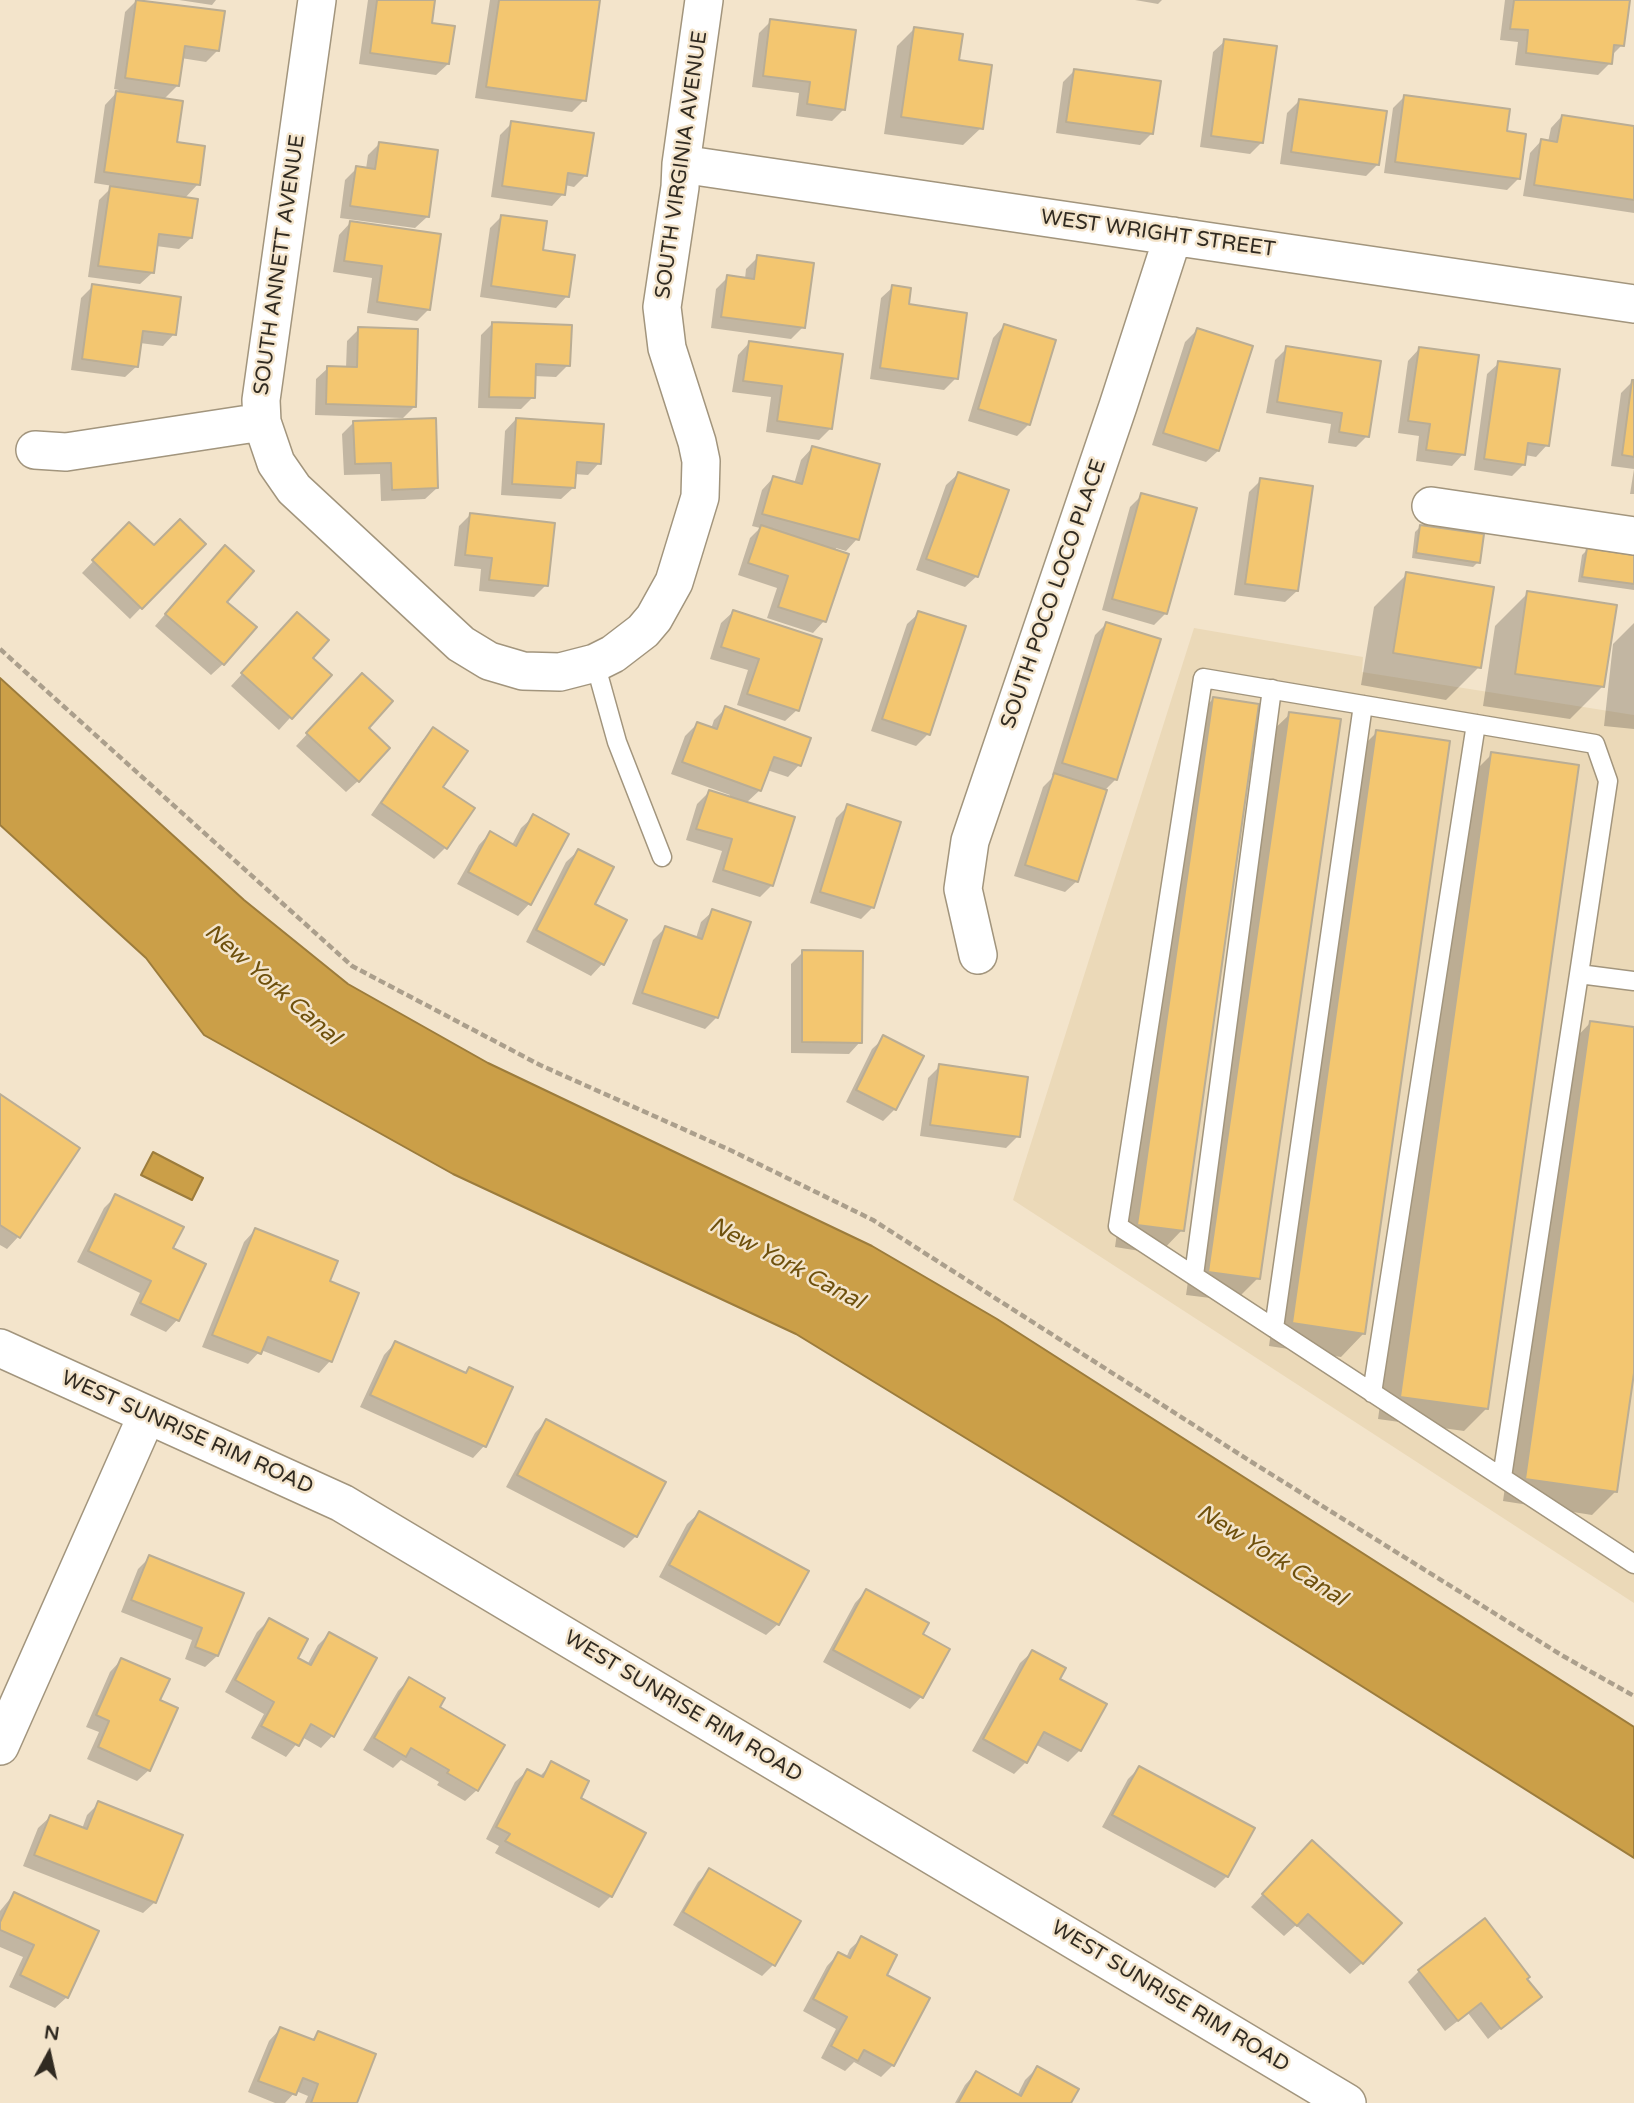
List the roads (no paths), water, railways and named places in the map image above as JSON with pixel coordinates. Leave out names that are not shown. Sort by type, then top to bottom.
[{"type":"street","name":"SOUTH ANNETT AVENUE","points":[[317,0],[261,400],[262,422],[276,463],[294,489],[461,644],[489,661],[523,671],[560,672],[595,663]]},
{"type":"street","name":"SOUTH VIRGINIA AVENUE","points":[[595,663],[613,654],[643,631],[654,618],[674,582],[700,496],[699,451],[667,348],[662,307],[704,0]]},
{"type":"street","name":"WEST WRIGHT STREET","points":[[681,164],[1634,304]]},
{"type":"street","name":"SOUTH POCO LOCO PLACE","points":[[978,955],[962,890],[970,841],[1173,236]]},
{"type":"street","points":[[35,450],[66,452],[262,422]]},
{"type":"street","points":[[1431,506],[1634,536]]},
{"type":"street","name":"WEST SUNRISE RIM ROAD","points":[[0,1348],[342,1503],[1347,2103]]},
{"type":"street","points":[[0,1746],[147,1415]]},
{"type":"lane","points":[[595,663],[617,743],[662,857]]},
{"type":"lane","points":[[1502,1477],[1608,781],[1595,744],[1203,678],[1118,1226],[1634,1564]]},
{"type":"lane","points":[[1194,1275],[1272,689]]},
{"type":"lane","points":[[1274,1328],[1363,705]]},
{"type":"lane","points":[[1372,1393],[1476,724]]},
{"type":"lane","points":[[1580,974],[1634,981]]},
{"type":"water","name":"New York Canal","points":[[0,678],[244,900],[348,984],[488,1063],[872,1246],[997,1319],[1634,1727],[1634,1858],[1062,1497],[796,1334],[453,1174],[204,1035],[146,958],[0,825]]},
{"type":"water","points":[[153,1152],[203,1178],[192,1200],[141,1175]]}]
